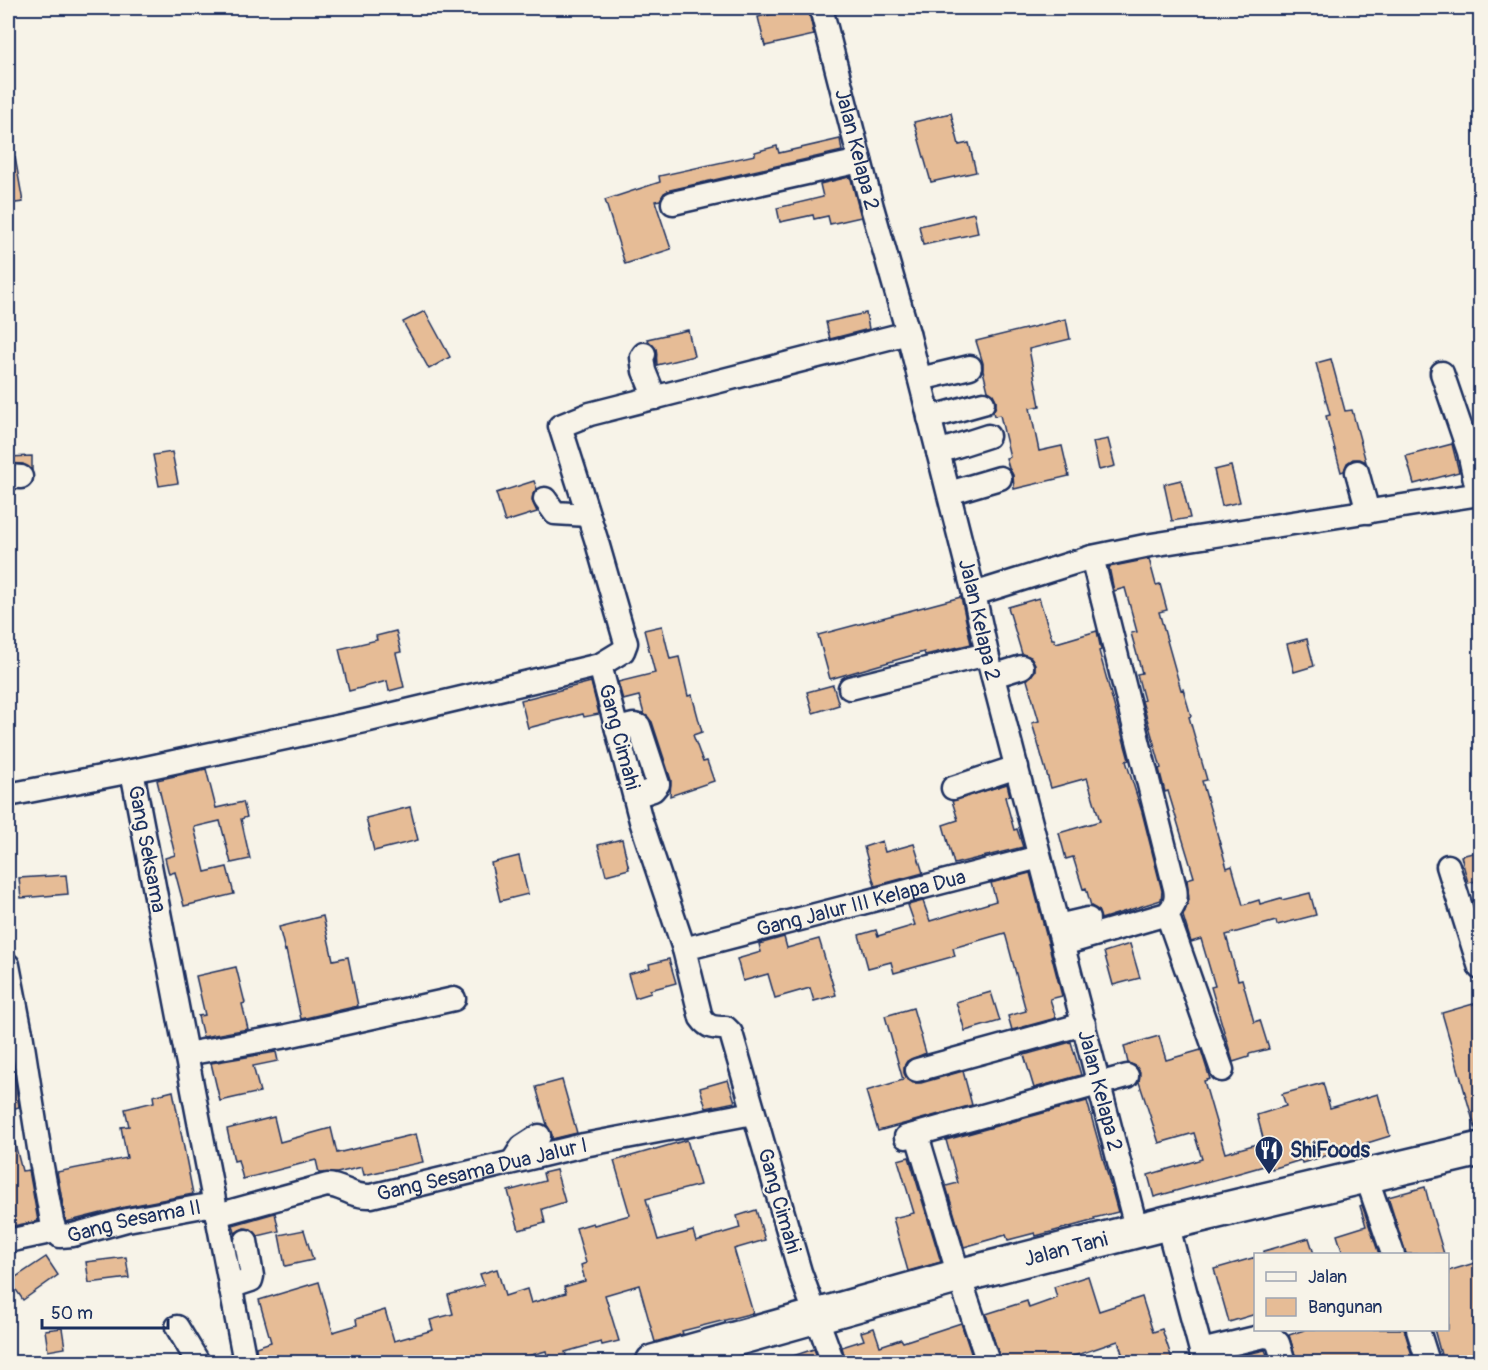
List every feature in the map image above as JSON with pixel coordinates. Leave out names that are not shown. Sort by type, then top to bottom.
[{"type":"highway","name":"Jalan Tani","points":[[653,1362],[690,1358],[959,1276],[1152,1227],[1480,1149]]},
{"type":"street","name":"Jalan Kelapa 2","points":[[821,8],[920,379],[987,654],[1099,1084],[1203,1357]]},
{"type":"street","points":[[673,203],[860,161]]},
{"type":"street","name":"Gang Cimahi","points":[[833,1362],[800,1272],[730,1033],[726,1028],[711,1028],[701,1018],[684,949],[641,821],[600,664],[623,651],[626,643],[560,426],[590,414],[908,333]]},
{"type":"street","points":[[644,354],[642,357],[644,371],[655,398]]},
{"type":"street","points":[[920,379],[970,367]]},
{"type":"street","points":[[974,594],[1092,557],[1195,536],[1479,494],[1469,452],[1442,373]]},
{"type":"street","points":[[929,418],[983,403]]},
{"type":"street","points":[[938,452],[988,436]]},
{"type":"street","points":[[1357,472],[1368,512]]},
{"type":"street","points":[[949,493],[1000,478]]},
{"type":"street","points":[[545,499],[555,513],[588,515]]},
{"type":"street","points":[[1061,935],[1167,914],[1174,906],[1176,893],[1092,557]]},
{"type":"street","points":[[850,688],[987,654]]},
{"type":"street","name":"Gang Seksama","points":[[244,1362],[132,771],[369,720],[600,664]]},
{"type":"street","points":[[993,676],[1022,667]]},
{"type":"street","points":[[953,788],[1017,767]]},
{"type":"street","points":[[8,795],[132,771]]},
{"type":"street","name":"Gang Jalur III Kelapa Dua","points":[[684,949],[1039,857]]},
{"type":"street","points":[[1448,866],[1480,968]]},
{"type":"street","points":[[1167,914],[1222,1070]]},
{"type":"street","points":[[1061,935],[1088,919]]},
{"type":"street","name":"Gang Sesama II","points":[[8,965],[14,1034],[55,1231],[60,1236],[67,1236],[127,1220],[215,1210]]},
{"type":"street","points":[[186,1054],[287,1036],[454,999]]},
{"type":"street","points":[[917,1070],[1084,1024]]},
{"type":"street","points":[[988,1362],[911,1136],[1127,1076]]},
{"type":"street","name":"Gang Sesama Dua Jalur I","points":[[215,1210],[327,1185],[334,1185],[358,1196],[371,1196],[584,1145],[753,1113]]},
{"type":"street","points":[[513,1161],[522,1147],[539,1136]]},
{"type":"street","points":[[1366,1176],[1393,1253]]},
{"type":"street","points":[[8,1241],[55,1231]]},
{"type":"street","points":[[230,1287],[250,1280],[252,1276],[246,1241]]},
{"type":"street","points":[[177,1327],[198,1362]]},
{"type":"street","points":[[1419,1331],[1428,1362]]},
{"type":"street","points":[[1203,1357],[1264,1336],[1272,1336],[1278,1343],[1284,1362]]},
{"type":"building","points":[[808,8],[814,35],[765,46],[758,17]]},
{"type":"building","points":[[951,113],[959,145],[969,143],[976,172],[931,182],[914,122]]},
{"type":"building","points":[[840,139],[842,151],[664,193],[660,200],[655,201],[671,249],[625,264],[605,200],[660,182],[659,176],[755,155],[755,152],[777,146],[779,153]]},
{"type":"building","points":[[15,157],[23,202],[8,204],[8,158]]},
{"type":"building","points":[[849,177],[861,217],[830,224],[828,216],[814,219],[813,215],[780,222],[777,208],[823,197],[820,184]]},
{"type":"building","points":[[974,213],[978,233],[923,245],[919,226]]},
{"type":"building","points":[[425,311],[450,357],[429,369],[403,322]]},
{"type":"building","points":[[866,313],[869,329],[830,339],[826,322]]},
{"type":"building","points":[[1066,319],[1070,339],[1029,349],[1040,406],[1030,408],[1039,451],[1062,446],[1069,476],[1014,489],[1013,475],[1006,458],[1010,457],[1000,415],[994,416],[996,400],[988,391],[976,341]]},
{"type":"building","points":[[688,330],[694,356],[657,365],[656,349],[647,339]]},
{"type":"building","points":[[1331,359],[1345,411],[1352,410],[1366,462],[1353,459],[1341,472],[1326,416],[1330,415],[1316,363]]},
{"type":"building","points":[[1108,439],[1115,466],[1099,470],[1093,442]]},
{"type":"building","points":[[1452,444],[1459,472],[1414,484],[1406,456]]},
{"type":"building","points":[[172,452],[178,483],[159,486],[153,455]]},
{"type":"building","points":[[32,456],[32,470],[23,464],[8,463],[8,457]]},
{"type":"building","points":[[1231,466],[1240,502],[1222,506],[1214,470]]},
{"type":"building","points":[[1181,480],[1190,518],[1172,521],[1164,484]]},
{"type":"building","points":[[534,481],[537,489],[532,501],[537,512],[505,522],[496,493]]},
{"type":"building","points":[[1149,559],[1156,585],[1160,584],[1167,610],[1159,612],[1181,690],[1183,689],[1191,716],[1189,717],[1207,780],[1202,781],[1227,868],[1232,866],[1243,905],[1259,900],[1260,904],[1310,893],[1316,915],[1277,925],[1276,921],[1226,935],[1238,980],[1242,979],[1254,1022],[1260,1020],[1269,1049],[1249,1054],[1249,1057],[1233,1062],[1211,987],[1215,986],[1201,939],[1191,942],[1183,916],[1189,900],[1187,879],[1194,877],[1168,791],[1165,792],[1159,769],[1161,768],[1142,701],[1144,700],[1137,674],[1142,673],[1131,633],[1137,632],[1125,588],[1114,591],[1109,567]]},
{"type":"building","points":[[961,597],[971,644],[925,655],[924,652],[830,679],[818,635]]},
{"type":"building","points":[[1039,598],[1052,639],[1056,643],[1097,631],[1101,650],[1099,651],[1129,760],[1126,761],[1142,812],[1162,891],[1161,900],[1101,919],[1098,910],[1091,906],[1086,888],[1083,889],[1073,857],[1066,859],[1059,833],[1100,821],[1087,778],[1051,788],[1032,723],[1039,721],[1027,680],[1035,671],[1035,664],[1031,657],[1022,654],[1008,607]]},
{"type":"building","points":[[662,626],[670,659],[679,657],[688,696],[692,695],[702,732],[693,735],[703,762],[707,761],[714,781],[670,796],[671,780],[652,722],[644,714],[639,696],[623,700],[618,682],[655,673],[644,630]]},
{"type":"building","points":[[396,631],[401,652],[396,653],[404,687],[389,691],[387,681],[349,691],[339,649],[377,640],[376,636]]},
{"type":"building","points":[[1307,639],[1314,666],[1294,672],[1287,644]]},
{"type":"building","points":[[591,682],[599,714],[584,717],[583,714],[528,728],[521,700]]},
{"type":"building","points":[[833,685],[839,705],[813,713],[807,692]]},
{"type":"building","points":[[206,769],[216,808],[243,802],[247,817],[241,819],[250,859],[231,863],[220,821],[194,827],[205,872],[227,867],[234,894],[184,906],[175,872],[169,874],[165,858],[175,855],[157,780]]},
{"type":"building","points":[[1007,784],[1010,796],[1005,797],[1014,830],[1017,829],[1023,847],[954,864],[943,825],[958,820],[952,801]]},
{"type":"building","points":[[410,807],[418,840],[374,851],[366,818]]},
{"type":"building","points":[[622,839],[629,869],[606,875],[598,845]]},
{"type":"building","points":[[882,841],[885,852],[914,844],[923,873],[875,886],[864,847]]},
{"type":"building","points":[[1480,851],[1480,880],[1468,883],[1461,856]]},
{"type":"building","points":[[519,856],[528,894],[500,901],[491,863]]},
{"type":"building","points":[[1030,873],[1062,996],[1050,999],[1056,1018],[1012,1030],[1008,1016],[1026,1011],[1005,933],[953,948],[955,956],[894,973],[891,962],[868,968],[859,935],[876,930],[878,936],[915,925],[908,905],[923,901],[930,921],[996,901],[991,883]]},
{"type":"building","points":[[66,875],[68,894],[21,898],[19,878]]},
{"type":"building","points":[[323,916],[333,960],[348,957],[358,1006],[301,1019],[279,927]]},
{"type":"building","points":[[784,937],[787,948],[819,939],[836,995],[814,1001],[810,988],[775,998],[768,974],[743,981],[737,959],[761,952],[759,944]]},
{"type":"building","points":[[1130,944],[1140,978],[1113,985],[1104,952]]},
{"type":"building","points":[[669,959],[676,983],[650,990],[651,993],[635,998],[628,974],[650,968],[649,964]]},
{"type":"building","points":[[236,967],[245,1003],[242,1004],[248,1029],[203,1037],[198,1016],[205,1015],[196,976]]},
{"type":"building","points":[[991,992],[1000,1021],[965,1031],[956,1002]]},
{"type":"building","points":[[1480,1002],[1480,1131],[1476,1131],[1442,1013]]},
{"type":"building","points":[[913,1008],[926,1053],[907,1061],[904,1073],[907,1079],[913,1083],[921,1083],[963,1071],[972,1105],[878,1131],[866,1091],[903,1080],[885,1016]]},
{"type":"building","points":[[1159,1036],[1166,1060],[1201,1050],[1210,1079],[1204,1081],[1225,1153],[1264,1142],[1257,1115],[1286,1106],[1282,1094],[1323,1083],[1330,1108],[1378,1094],[1390,1136],[1302,1163],[1301,1160],[1272,1169],[1271,1164],[1154,1197],[1148,1175],[1202,1159],[1194,1133],[1159,1143],[1139,1082],[1140,1072],[1136,1066],[1128,1063],[1124,1046]]},
{"type":"building","points":[[1071,1042],[1081,1075],[1034,1088],[1024,1055]]},
{"type":"building","points":[[8,1048],[10,1048],[19,1107],[8,1110]]},
{"type":"building","points":[[276,1052],[278,1061],[253,1066],[260,1092],[220,1101],[211,1063]]},
{"type":"building","points":[[562,1080],[577,1133],[552,1139],[536,1087]]},
{"type":"building","points":[[728,1080],[735,1102],[706,1108],[700,1088]]},
{"type":"building","points":[[173,1091],[193,1194],[125,1207],[66,1222],[57,1172],[127,1158],[121,1127],[129,1126],[125,1109],[154,1102],[153,1096]]},
{"type":"building","points":[[1087,1101],[1118,1212],[1036,1236],[1035,1233],[1008,1240],[1006,1235],[964,1247],[946,1186],[958,1183],[946,1140]]},
{"type":"building","points":[[274,1117],[280,1142],[331,1128],[337,1153],[416,1134],[423,1162],[364,1175],[362,1167],[337,1173],[319,1173],[316,1160],[243,1179],[238,1160],[234,1161],[227,1129]]},
{"type":"building","points":[[12,1132],[22,1171],[29,1170],[38,1221],[8,1227],[8,1133]]},
{"type":"building","points":[[687,1140],[700,1185],[646,1199],[658,1240],[693,1231],[696,1241],[740,1228],[737,1216],[756,1210],[765,1240],[734,1249],[753,1313],[682,1331],[683,1334],[655,1342],[639,1285],[605,1295],[619,1341],[602,1345],[601,1342],[565,1352],[568,1362],[549,1362],[546,1351],[506,1362],[505,1359],[494,1362],[258,1362],[256,1347],[271,1342],[259,1300],[319,1282],[333,1332],[357,1325],[356,1319],[385,1310],[394,1341],[433,1330],[430,1320],[453,1314],[448,1295],[484,1285],[480,1274],[497,1269],[505,1296],[527,1289],[531,1303],[566,1293],[564,1287],[585,1281],[581,1265],[586,1263],[576,1228],[630,1215],[614,1161]]},
{"type":"building","points":[[909,1157],[941,1262],[908,1271],[893,1218],[914,1213],[898,1160]]},
{"type":"building","points":[[556,1170],[565,1202],[542,1209],[545,1223],[519,1230],[508,1191],[545,1181],[543,1173]]},
{"type":"building","points":[[1425,1187],[1444,1253],[1406,1253],[1388,1197]]},
{"type":"building","points":[[1362,1205],[1379,1253],[1343,1253],[1337,1235],[1366,1226],[1360,1206]]},
{"type":"building","points":[[275,1213],[279,1231],[258,1236],[251,1229],[244,1228],[235,1233],[233,1225]]},
{"type":"building","points":[[304,1230],[313,1260],[285,1266],[279,1235]]},
{"type":"building","points":[[1309,1238],[1314,1253],[1264,1253],[1264,1251]]},
{"type":"building","points":[[46,1257],[58,1275],[23,1300],[10,1281]]},
{"type":"building","points":[[126,1257],[129,1278],[89,1283],[86,1262]]},
{"type":"building","points":[[1254,1258],[1254,1315],[1229,1322],[1214,1269]]},
{"type":"building","points":[[1478,1262],[1480,1362],[1443,1362],[1435,1331],[1449,1331],[1449,1271]]},
{"type":"building","points":[[1088,1276],[1099,1311],[1142,1297],[1153,1332],[1162,1329],[1173,1362],[1125,1362],[1118,1341],[1071,1357],[1072,1360],[1064,1362],[1001,1362],[986,1314],[1027,1301],[1029,1308],[1057,1298],[1054,1287]]},
{"type":"building","points":[[961,1323],[974,1362],[846,1362],[842,1347],[864,1340],[861,1332],[874,1328],[880,1346],[901,1339],[903,1342]]},
{"type":"building","points":[[62,1328],[65,1348],[48,1351],[45,1330]]},
{"type":"building","points":[[1301,1331],[1405,1331],[1414,1362],[1297,1362],[1289,1335]]},
{"type":"building","points":[[814,1349],[819,1362],[781,1362],[781,1360]]},
{"type":"building","points":[[1265,1350],[1270,1362],[1217,1362],[1217,1361]]},
{"type":"place","name":"ShiFoods","points":[[1269,1176]]}]
